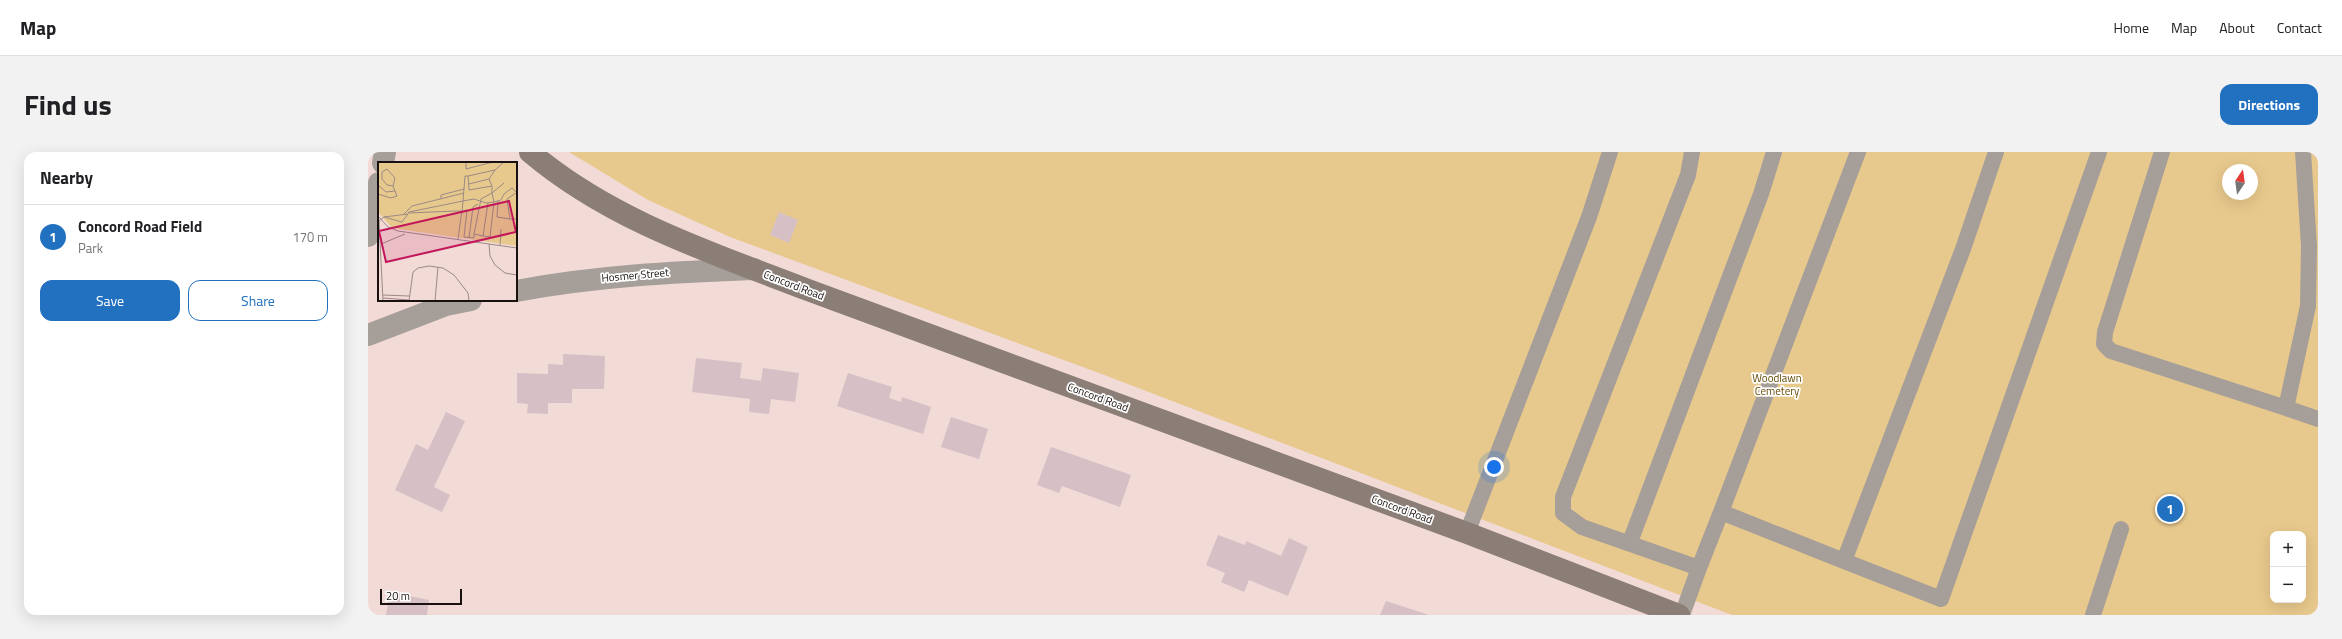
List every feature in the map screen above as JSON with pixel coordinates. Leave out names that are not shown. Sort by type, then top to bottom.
[{"type":"street","points":[[383,162],[385,152]]},
{"type":"street","name":"Concord Road","points":[[530,152],[574,185],[609,208],[656,230],[754,269],[1467,533],[1681,615]]},
{"type":"street","points":[[368,236],[378,188]]},
{"type":"street","name":"Hosmer Street","points":[[517,291],[562,282],[675,272],[754,269]]},
{"type":"street","points":[[368,335],[446,305],[466,301]]},
{"type":"lane","points":[[1467,533],[1588,217],[1610,152]]},
{"type":"lane","points":[[1692,152],[1688,175],[1563,497],[1563,513],[1582,527],[1630,542],[1699,568]]},
{"type":"lane","points":[[1630,542],[1761,194],[1774,152]]},
{"type":"lane","points":[[1681,615],[1858,152]]},
{"type":"lane","points":[[1844,560],[1963,248],[1996,152]]},
{"type":"lane","points":[[1721,512],[1941,599],[2099,152]]},
{"type":"lane","points":[[2162,152],[2105,332],[2104,344],[2111,351],[2318,419]]},
{"type":"lane","points":[[2286,408],[2308,306],[2309,253],[2303,152]]},
{"type":"lane","points":[[2093,615],[2121,529]]},
{"type":"green space","name":"Woodlawn Cemetery","points":[[569,152],[2318,152],[2318,615],[1732,615],[1099,373],[730,237],[648,200]]},
{"type":"building","points":[[779,212],[798,220],[789,243],[770,235]]},
{"type":"building","points":[[563,354],[605,356],[604,389],[572,389],[572,403],[548,403],[548,414],[527,413],[528,404],[517,403],[517,373],[548,374],[548,364],[563,365]]},
{"type":"building","points":[[696,358],[742,363],[740,378],[761,381],[763,368],[799,373],[795,402],[771,399],[769,414],[749,412],[750,399],[692,392]]},
{"type":"building","points":[[848,373],[892,387],[889,398],[901,402],[902,397],[931,407],[923,434],[837,406]]},
{"type":"building","points":[[446,412],[465,421],[434,487],[450,495],[442,512],[395,490],[416,444],[428,450]]},
{"type":"building","points":[[951,417],[988,429],[979,459],[941,447]]},
{"type":"building","points":[[1051,447],[1131,475],[1120,507],[1062,486],[1059,493],[1037,485]]},
{"type":"building","points":[[1218,535],[1245,545],[1246,541],[1281,556],[1289,538],[1308,547],[1288,596],[1249,580],[1244,592],[1221,582],[1225,573],[1206,565]]},
{"type":"building","points":[[390,592],[429,600],[427,615],[386,615]]},
{"type":"building","points":[[1386,601],[1429,615],[1380,615]]},
{"type":"place","name":"Concord Road Field","points":[[2170,509]]}]
